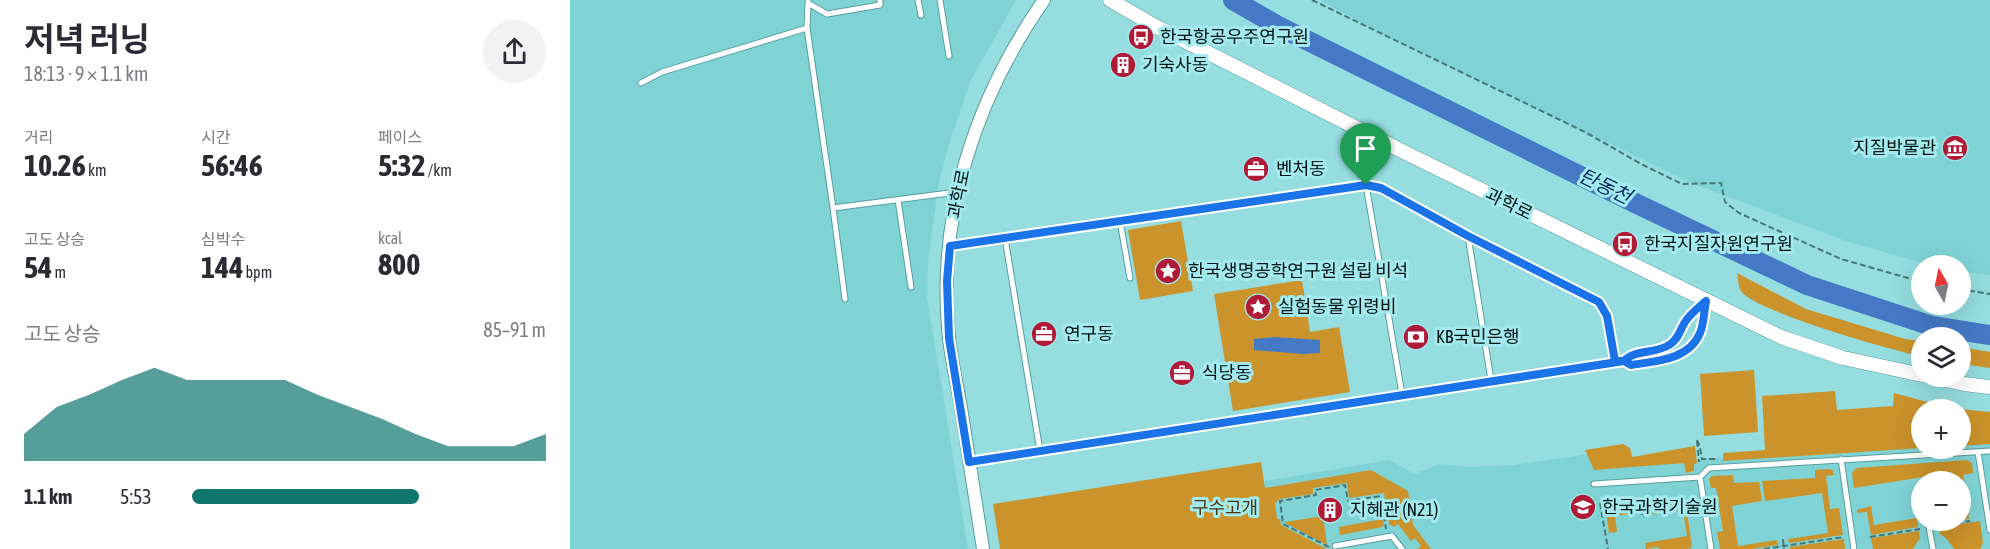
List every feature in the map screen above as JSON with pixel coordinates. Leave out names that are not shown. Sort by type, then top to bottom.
[{"type":"main road","name":"과학로","points":[[1110,0],[1155,26],[1389,144],[1781,337],[1842,358],[1911,373]]},
{"type":"main road","points":[[1971,385],[1990,387]]},
{"type":"street","name":"과학로","points":[[983,549],[949,338],[947,281],[950,246],[957,192],[966,155],[982,112],[1006,59],[1044,0]]},
{"type":"lane","points":[[808,2],[827,14],[880,5],[880,0]]},
{"type":"lane","points":[[918,0],[921,15]]},
{"type":"lane","points":[[940,0],[949,56]]},
{"type":"lane","points":[[808,2],[807,28],[845,298]]},
{"type":"lane","points":[[641,83],[662,72],[807,28]]},
{"type":"lane","points":[[1366,185],[1402,394]]},
{"type":"lane","points":[[950,246],[1366,185],[1381,188],[1468,236],[1599,302],[1607,316],[1615,361]]},
{"type":"lane","points":[[833,208],[957,192]]},
{"type":"lane","points":[[898,200],[911,287]]},
{"type":"lane","points":[[1120,221],[1130,278]]},
{"type":"lane","points":[[1468,236],[1491,380]]},
{"type":"lane","points":[[1005,238],[1041,451]]},
{"type":"lane","points":[[1624,361],[1629,355],[1659,350],[1671,344],[1686,320],[1706,301]]},
{"type":"lane","points":[[969,462],[1615,361],[1624,361],[1631,365],[1670,358],[1688,350],[1700,333],[1706,301]]},
{"type":"lane","points":[[1594,484],[1700,477],[1709,468],[1990,451]]},
{"type":"lane","points":[[1978,452],[1990,530]]},
{"type":"lane","points":[[1841,459],[1854,549]]},
{"type":"lane","points":[[1700,477],[1711,549]]},
{"type":"lane","points":[[1930,531],[1933,549]]},
{"type":"lane","points":[[1335,546],[1392,536],[1402,549]]},
{"type":"path","points":[[1312,0],[1585,132],[1682,184],[1721,183],[1725,202],[1739,213],[1841,259],[1911,279]]},
{"type":"path","points":[[1971,291],[1990,294]]},
{"type":"path","points":[[1699,462],[1697,440],[1701,447],[1702,459]]},
{"type":"path","points":[[1335,546],[1328,547],[1283,524],[1280,501],[1316,495],[1315,490],[1345,485],[1348,501],[1381,496],[1388,537]]},
{"type":"path","points":[[1639,500],[1642,516]]},
{"type":"path","points":[[1600,503],[1608,549]]},
{"type":"path","points":[[1870,537],[1911,530]]},
{"type":"path","points":[[1764,549],[1784,548],[1845,537]]},
{"type":"path","points":[[1783,540],[1784,548]]},
{"type":"shaded area","points":[[570,0],[1016,0],[971,80],[951,138],[939,181],[928,261],[927,298],[968,549],[570,549]]},
{"type":"shaded area","name":"한국지질자원연구원","points":[[1320,0],[1990,0],[1990,275],[1971,272],[1971,255],[1911,255],[1911,260],[1843,240],[1689,182],[1367,26]]},
{"type":"shaded area","name":"한국과학기술원","points":[[1990,439],[1990,549],[1255,549],[1243,494],[1265,481],[1389,460],[1415,474],[1440,464],[1468,467],[1513,465],[1611,451],[1615,465],[1911,444],[1911,459],[1971,459],[1971,440]]},
{"type":"green space","points":[[1181,221],[1193,291],[1140,300],[1128,230]]},
{"type":"green space","points":[[1737,273],[1806,309],[1911,340],[1911,354],[1855,339],[1771,309],[1751,299],[1741,291]]},
{"type":"green space","points":[[1302,280],[1310,332],[1339,327],[1350,392],[1233,411],[1214,294]]},
{"type":"green space","points":[[1971,349],[1990,352],[1990,368],[1971,365]]},
{"type":"green space","points":[[1754,370],[1758,432],[1704,436],[1700,374]]},
{"type":"green space","points":[[1835,391],[1837,410],[1893,406],[1894,393],[1916,399],[1911,399],[1911,449],[1723,461],[1723,453],[1765,450],[1762,396]]},
{"type":"green space","points":[[1971,410],[1990,412],[1990,444],[1971,445]]},
{"type":"green space","points":[[1623,444],[1630,448],[1632,457],[1695,446],[1697,463],[1694,464],[1694,471],[1686,473],[1684,463],[1594,470],[1585,450]]},
{"type":"green space","points":[[1967,460],[1972,463],[1973,473],[1971,471],[1911,471],[1911,479],[1854,488],[1852,473],[1856,468]]},
{"type":"green space","name":"구수고개","points":[[1261,462],[1265,488],[1371,470],[1408,491],[1413,525],[1431,549],[1417,549],[1421,546],[1415,538],[1411,541],[1398,524],[1394,527],[1389,524],[1384,493],[1349,498],[1347,483],[1313,488],[1313,494],[1280,499],[1275,503],[1277,519],[1280,519],[1281,525],[1327,549],[1000,549],[993,504]]},
{"type":"green space","points":[[1815,470],[1833,470],[1834,475],[1826,476],[1830,509],[1839,508],[1843,535],[1789,543],[1788,539],[1828,533],[1822,493],[1765,501],[1762,481],[1815,478]]},
{"type":"green space","points":[[1733,475],[1734,483],[1759,482],[1762,501],[1732,506],[1738,546],[1777,540],[1778,545],[1752,549],[1720,549],[1717,532],[1723,531],[1716,488],[1711,488],[1709,479],[1712,476]]},
{"type":"green space","points":[[1380,498],[1384,525],[1382,527],[1340,535],[1339,527],[1377,520],[1374,499]]},
{"type":"green space","points":[[1685,498],[1692,547],[1688,549],[1659,549],[1658,547],[1646,549],[1645,543],[1687,536],[1683,510],[1652,514],[1650,501]]},
{"type":"green space","points":[[1633,502],[1635,513],[1615,516],[1617,532],[1609,533],[1605,504]]},
{"type":"green space","points":[[1871,506],[1874,525],[1911,519],[1911,528],[1871,535],[1867,512],[1857,513],[1857,510]]},
{"type":"green space","points":[[1323,516],[1327,545],[1285,523],[1285,522]]},
{"type":"green space","points":[[1980,521],[1983,543],[1980,549],[1954,549],[1940,534],[1940,531],[1971,531],[1971,522]]},
{"type":"green space","points":[[1919,531],[1920,538],[1913,549],[1873,549],[1871,538]]},
{"type":"green space","points":[[1844,539],[1845,549],[1790,549],[1790,547]]},
{"type":"water","points":[[1274,337],[1320,340],[1320,353],[1254,350],[1254,339]]},
{"type":"waterway","name":"탄동천","points":[[1233,0],[1278,26],[1635,203],[1807,285],[1932,326],[1990,335]]},
{"type":"place","name":"한국항공우주연구원","points":[[1141,37]]},
{"type":"place","name":"기숙사동","points":[[1123,65]]},
{"type":"place","name":"지질박물관","points":[[1955,148]]},
{"type":"place","name":"벤처동","points":[[1256,169]]},
{"type":"place","name":"한국지질자원연구원","points":[[1625,244]]},
{"type":"place","name":"한국생명공학연구원 설립 비석","points":[[1168,271]]},
{"type":"place","name":"실험동물 위령비","points":[[1258,307]]},
{"type":"place","name":"연구동","points":[[1044,334]]},
{"type":"place","name":"KB국민은행","points":[[1416,337]]},
{"type":"place","name":"식당동","points":[[1182,373]]},
{"type":"place","name":"한국과학기술원","points":[[1583,507]]},
{"type":"place","name":"지혜관 (N21)","points":[[1330,510]]},
{"type":"route","points":[[1366,185],[950,246],[947,281],[949,338],[969,462],[1624,361],[1629,355],[1659,350],[1671,344],[1686,320],[1706,301],[1700,333],[1688,350],[1670,358],[1631,365],[1624,361],[1615,361],[1607,316],[1599,302],[1468,236],[1381,188],[1366,185]]}]
